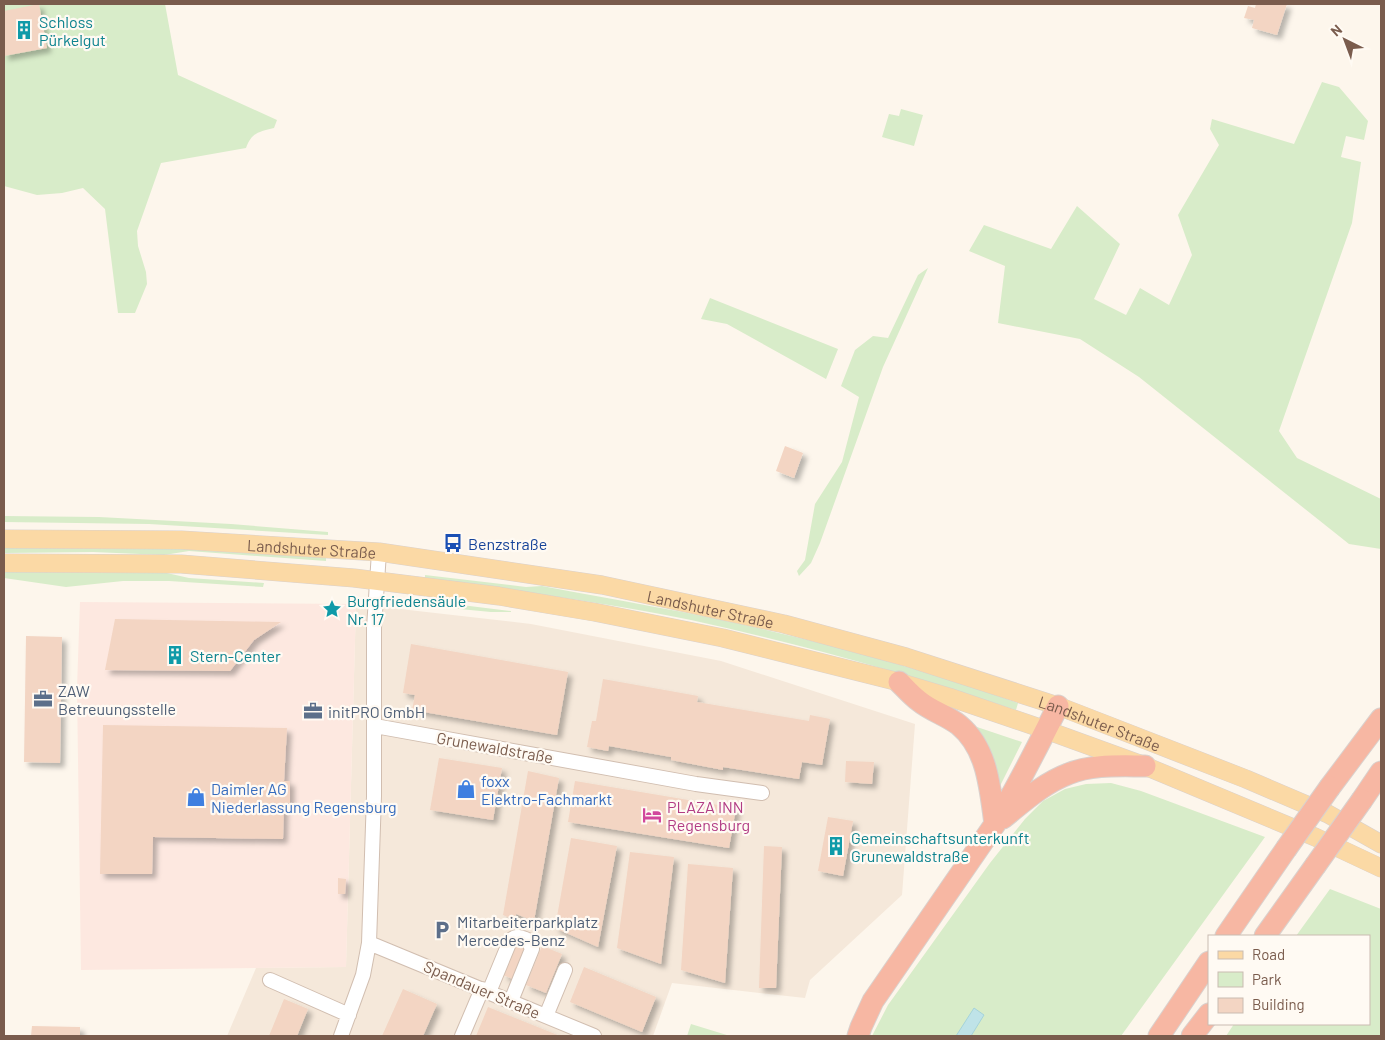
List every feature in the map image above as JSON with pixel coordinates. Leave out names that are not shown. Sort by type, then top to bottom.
[{"type":"highway","points":[[900,682],[919,702],[944,714],[960,726],[971,739],[985,763],[995,824]]},
{"type":"highway","points":[[858,1036],[860,1026],[873,1001],[995,824],[1037,749],[1058,706]]},
{"type":"highway","points":[[1227,935],[1330,787],[1381,719]]},
{"type":"highway","points":[[995,824],[1039,790],[1067,774],[1101,767],[1145,766]]},
{"type":"highway","points":[[1266,935],[1381,772]]},
{"type":"highway","points":[[1279,935],[1283,930],[1286,907]]},
{"type":"highway","points":[[1146,1036],[1164,1028],[1208,963]]},
{"type":"highway","points":[[1192,1036],[1208,1015]]},
{"type":"highway","points":[[1208,1036],[1216,1025]]},
{"type":"main road","name":"Landshuter Straße","points":[[4,539],[181,540],[379,552],[602,585],[784,624],[906,657],[1058,706],[1246,779],[1328,814],[1381,844]]},
{"type":"main road","name":"Landshuter Straße","points":[[4,563],[181,564],[354,578],[499,596],[594,612],[723,638],[900,682],[1046,730],[1145,766],[1315,837],[1381,868]]},
{"type":"main road","points":[[1315,837],[1349,860],[1381,877]]},
{"type":"street","points":[[341,1036],[363,975],[369,943],[375,726],[374,628],[379,552]]},
{"type":"street","name":"Grunewaldstraße","points":[[375,726],[696,784],[762,793]]},
{"type":"street","points":[[462,1036],[506,948],[513,937],[518,936],[528,940],[532,949],[510,1001]]},
{"type":"street","name":"Spandauer Straße","points":[[369,943],[594,1036]]},
{"type":"street","points":[[546,1016],[565,970]]},
{"type":"street","points":[[270,980],[349,1014]]},
{"type":"shaded area","points":[[80,602],[356,604],[346,967],[81,970],[77,688]]},
{"type":"shaded area","points":[[356,604],[531,624],[721,661],[915,724],[902,895],[810,980],[805,998],[672,983],[653,1036],[227,1036],[256,968],[346,967]]},
{"type":"green space","points":[[4,4],[165,4],[178,75],[277,120],[274,128],[254,136],[246,148],[161,163],[137,231],[138,246],[146,272],[147,284],[135,313],[118,313],[105,209],[83,188],[62,193],[37,195],[4,186]]},
{"type":"green space","points":[[1322,82],[1339,87],[1368,121],[1364,140],[1346,136],[1341,157],[1361,162],[1352,223],[1279,431],[1297,458],[1381,499],[1381,549],[1349,544],[1139,377],[1080,339],[998,323],[1005,266],[969,251],[984,225],[1051,249],[1077,206],[1120,244],[1094,299],[1126,315],[1140,288],[1169,305],[1192,255],[1178,215],[1219,145],[1210,129],[1212,119],[1294,144]]},
{"type":"green space","points":[[901,109],[923,115],[914,146],[882,137],[889,114],[899,116]]},
{"type":"green space","points":[[928,268],[883,367],[820,543],[811,563],[799,576],[797,571],[805,560],[815,504],[842,462],[859,397],[841,386],[855,350],[873,336],[888,338],[918,275]]},
{"type":"green space","points":[[710,298],[838,349],[826,379],[727,324],[701,319]]},
{"type":"green space","points":[[4,516],[99,517],[231,524],[328,532],[328,535],[149,524],[4,522]]},
{"type":"green space","points":[[4,544],[160,546],[326,557],[326,561],[189,551],[164,555],[93,552],[4,553]]},
{"type":"green space","points":[[4,568],[158,571],[189,578],[264,583],[263,587],[169,581],[123,581],[66,587],[4,578]]},
{"type":"green space","points":[[425,575],[526,587],[542,586],[735,623],[891,662],[1018,703],[1016,710],[936,684],[855,661],[691,620],[592,602],[425,578]]},
{"type":"green space","points":[[429,601],[511,611],[511,612],[428,606]]},
{"type":"green space","points":[[974,726],[1022,742],[999,788]]},
{"type":"green space","points":[[1111,783],[1141,791],[1265,837],[1121,1036],[872,1036],[888,1005],[990,863],[1025,819],[1043,801],[1065,789],[1086,784]]},
{"type":"green space","points":[[1330,889],[1381,909],[1381,1036],[1226,1036],[1233,1025],[1370,1025],[1370,935],[1297,935]]},
{"type":"green space","points":[[691,1024],[730,1036],[687,1036]]},
{"type":"water","points":[[974,1008],[984,1015],[971,1036],[956,1036]]},
{"type":"building","name":"Schloss Pürkelgut","points":[[39,4],[47,48],[4,56],[4,11]]},
{"type":"building","points":[[1256,4],[1287,4],[1277,35],[1252,28],[1254,20],[1244,18],[1248,6],[1255,8]]},
{"type":"building","points":[[785,446],[803,453],[794,478],[776,471]]},
{"type":"building","name":"Stern-Center","points":[[115,619],[281,622],[254,640],[230,671],[105,670]]},
{"type":"building","name":"ZAW Betreuungsstelle","points":[[26,636],[62,637],[60,763],[24,762]]},
{"type":"building","points":[[411,644],[568,672],[557,735],[412,710],[415,695],[403,693]]},
{"type":"building","points":[[603,679],[698,696],[697,702],[809,721],[810,715],[830,719],[822,765],[802,762],[799,779],[723,767],[723,770],[671,760],[671,757],[609,746],[608,751],[587,747],[592,721],[596,721]]},
{"type":"building","name":"Daimler AG Niederlassung Regensburg","points":[[103,725],[287,728],[284,781],[290,781],[290,803],[284,803],[283,839],[153,837],[152,874],[100,874]]},
{"type":"building","name":"foxx Elektro-Fachmarkt","points":[[439,758],[502,768],[493,820],[430,810]]},
{"type":"building","points":[[846,761],[874,762],[872,784],[845,782]]},
{"type":"building","points":[[528,771],[559,778],[534,921],[516,914],[515,920],[503,915]]},
{"type":"building","name":"PLAZA INN Regensburg","points":[[575,781],[736,808],[729,848],[568,822]]},
{"type":"building","name":"Gemeinschaftsunterkunft Grunewaldstraße","points":[[828,817],[853,821],[843,876],[818,871]]},
{"type":"building","points":[[571,838],[617,846],[598,947],[555,928]]},
{"type":"building","points":[[764,846],[782,847],[776,988],[759,988]]},
{"type":"building","points":[[630,852],[674,857],[661,964],[617,948]]},
{"type":"building","points":[[688,864],[733,868],[725,983],[681,970]]},
{"type":"building","points":[[338,878],[346,879],[345,894],[338,894]]},
{"type":"building","points":[[516,944],[525,948],[513,979],[503,975]]},
{"type":"building","points":[[542,946],[562,954],[546,993],[526,985]]},
{"type":"building","points":[[584,967],[656,997],[642,1032],[570,1002]]},
{"type":"building","points":[[403,989],[437,1004],[423,1036],[382,1036]]},
{"type":"building","points":[[284,999],[308,1009],[297,1036],[269,1036]]},
{"type":"building","points":[[488,1007],[560,1036],[476,1036]]},
{"type":"building","points":[[32,1026],[80,1027],[80,1036],[31,1036]]},
{"type":"place","name":"Schloss Pürkelgut","points":[[24,30]]},
{"type":"place","name":"Benzstraße","points":[[453,543]]},
{"type":"place","name":"Burgfriedensäule Nr. 17","points":[[332,609]]},
{"type":"place","name":"Stern-Center","points":[[175,655]]},
{"type":"place","name":"ZAW Betreuungsstelle","points":[[43,699]]},
{"type":"place","name":"initPRO GmbH","points":[[313,711]]},
{"type":"place","name":"foxx Elektro-Fachmarkt","points":[[466,789]]},
{"type":"place","name":"Daimler AG Niederlassung Regensburg","points":[[196,797]]},
{"type":"place","name":"PLAZA INN Regensburg","points":[[652,815]]},
{"type":"place","name":"Gemeinschaftsunterkunft Grunewaldstraße","points":[[836,846]]},
{"type":"place","name":"Mitarbeiterparkplatz Mercedes-Benz","points":[[442,930]]}]
